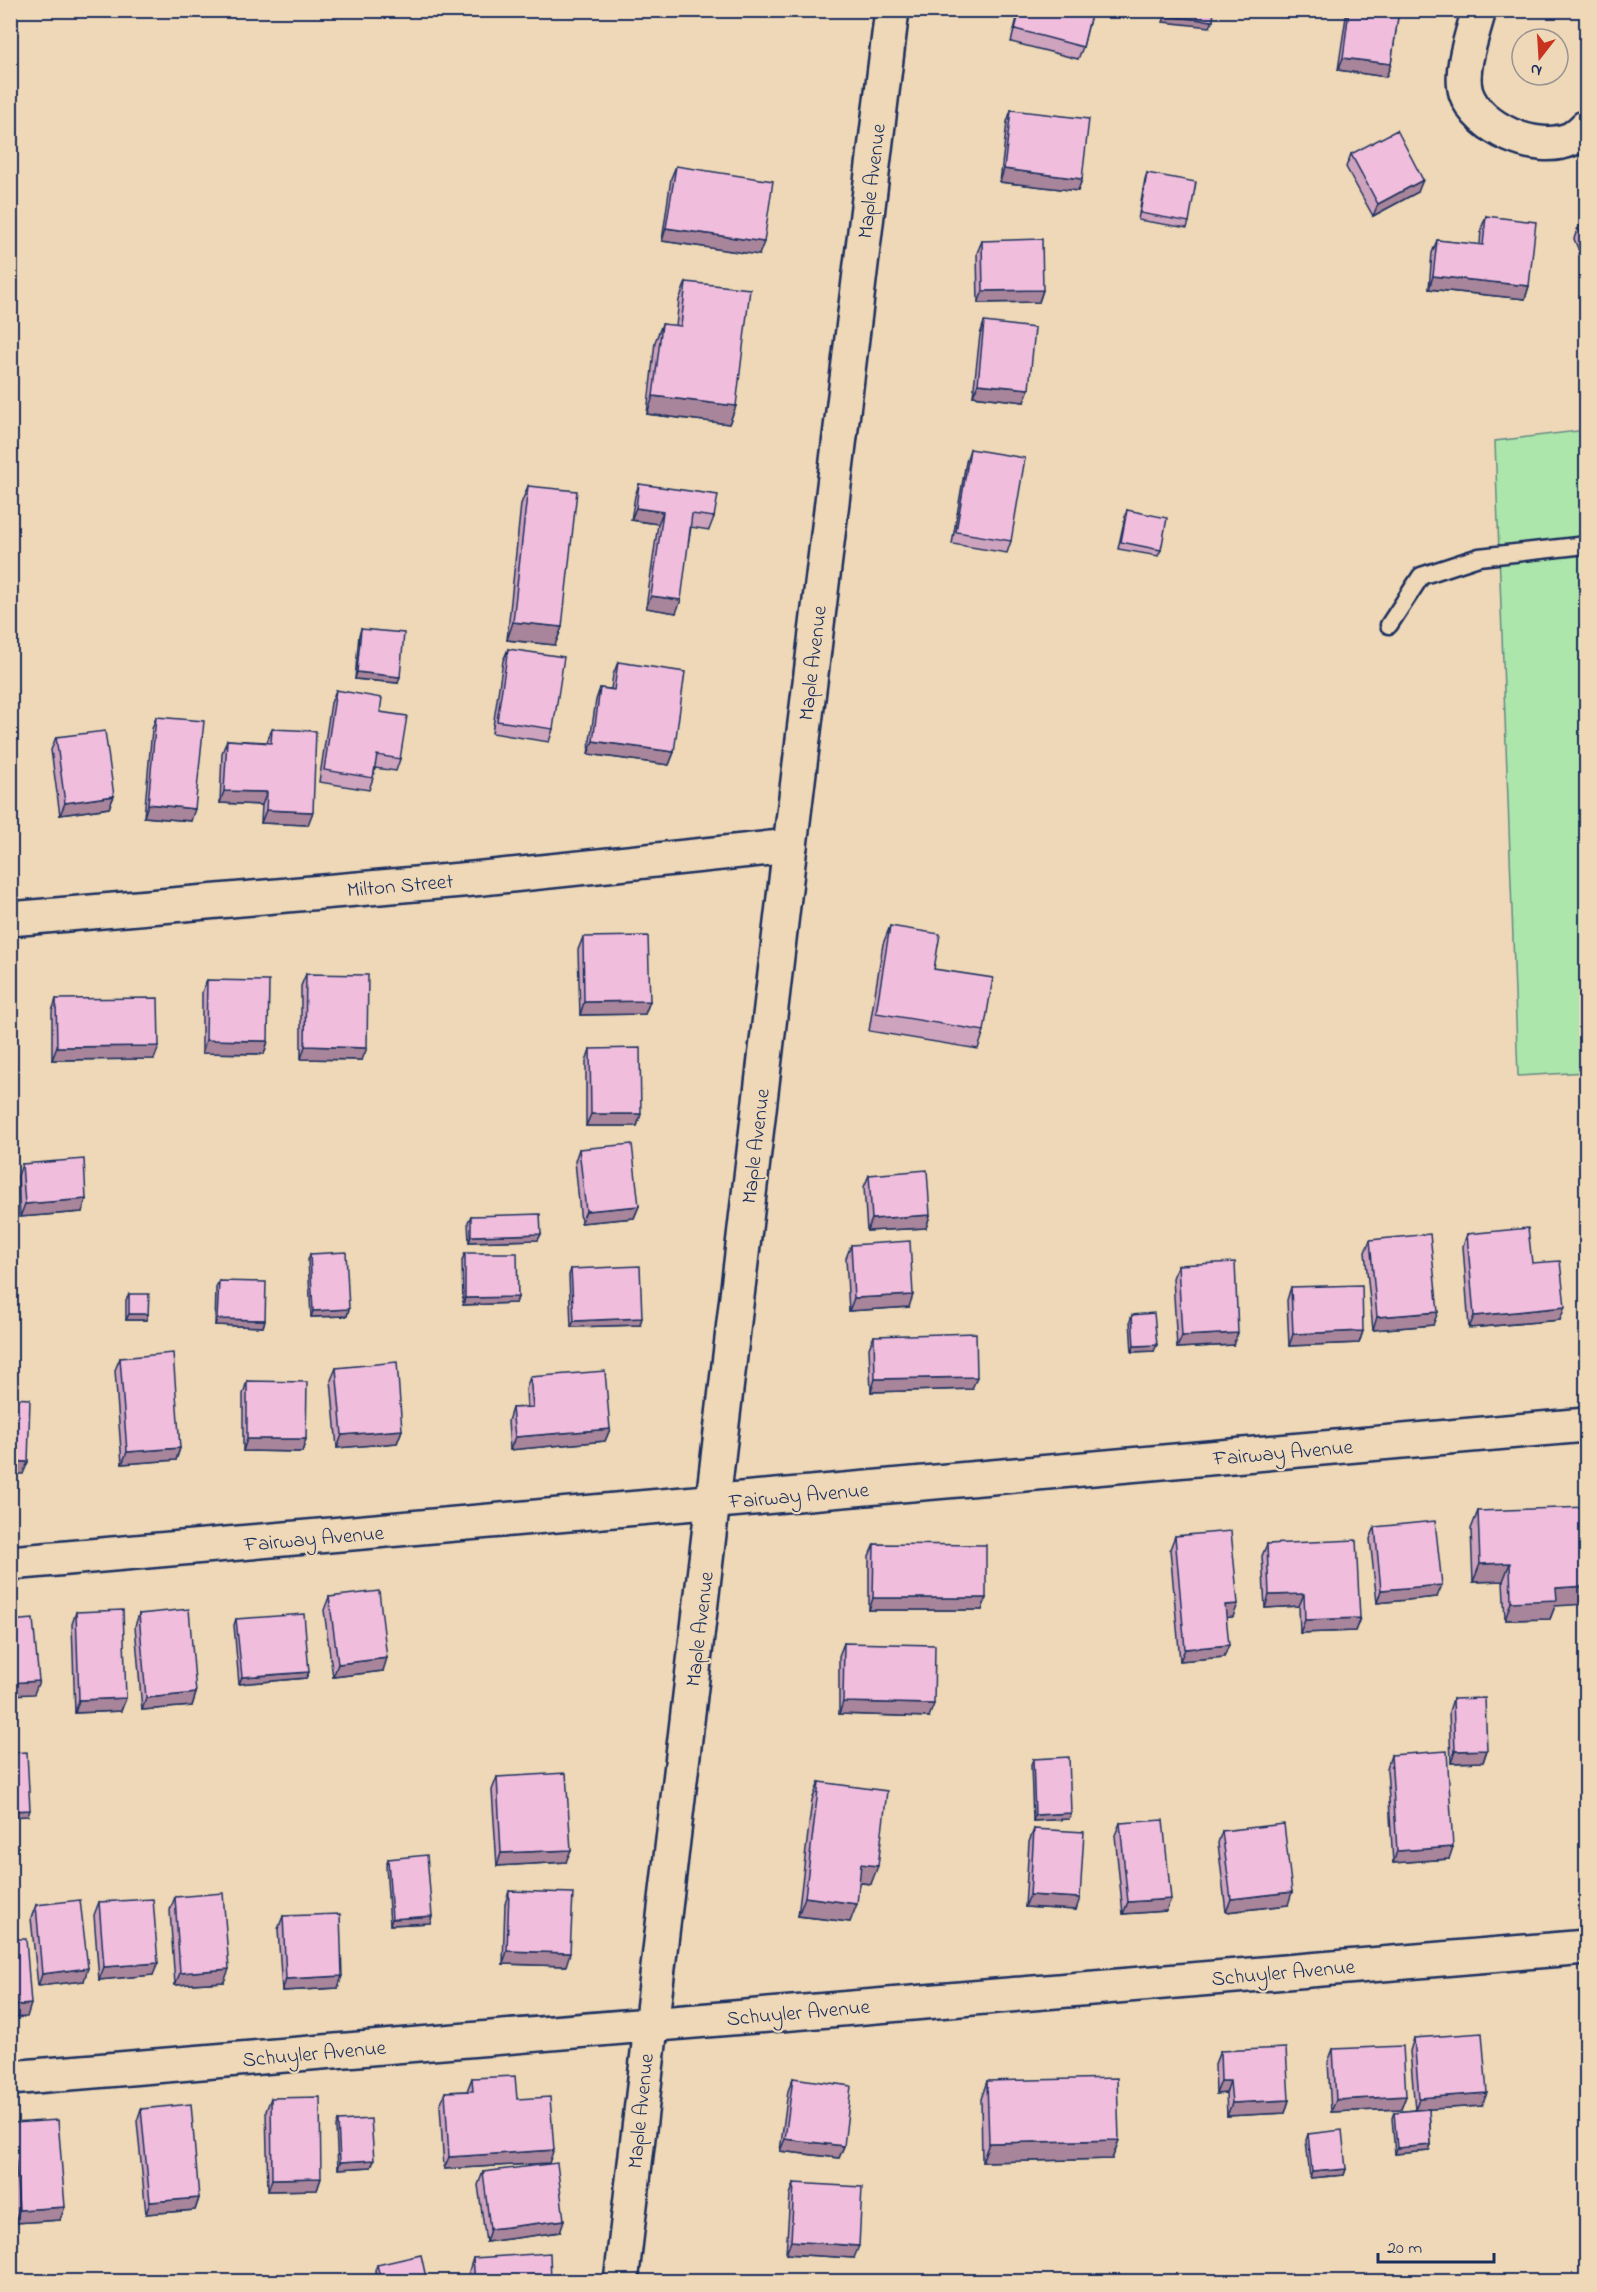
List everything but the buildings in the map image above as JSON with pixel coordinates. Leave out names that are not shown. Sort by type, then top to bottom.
[{"type":"street","name":"Maple Avenue","points":[[621,2282],[790,846],[892,10]]},
{"type":"street","points":[[1479,10],[1466,61],[1466,93],[1486,123],[1539,144],[1571,139],[1587,128]]},
{"type":"street","name":"Milton Street","points":[[10,919],[473,879],[790,846]]},
{"type":"street","name":"Fairway Avenue","points":[[10,1563],[1587,1425]]},
{"type":"street","name":"Schuyler Avenue","points":[[10,2078],[1587,1947]]},
{"type":"lane","points":[[1389,625],[1421,576],[1479,557],[1587,545]]},
{"type":"green space","points":[[1586,430],[1586,1072],[1518,1076],[1495,441]]}]
